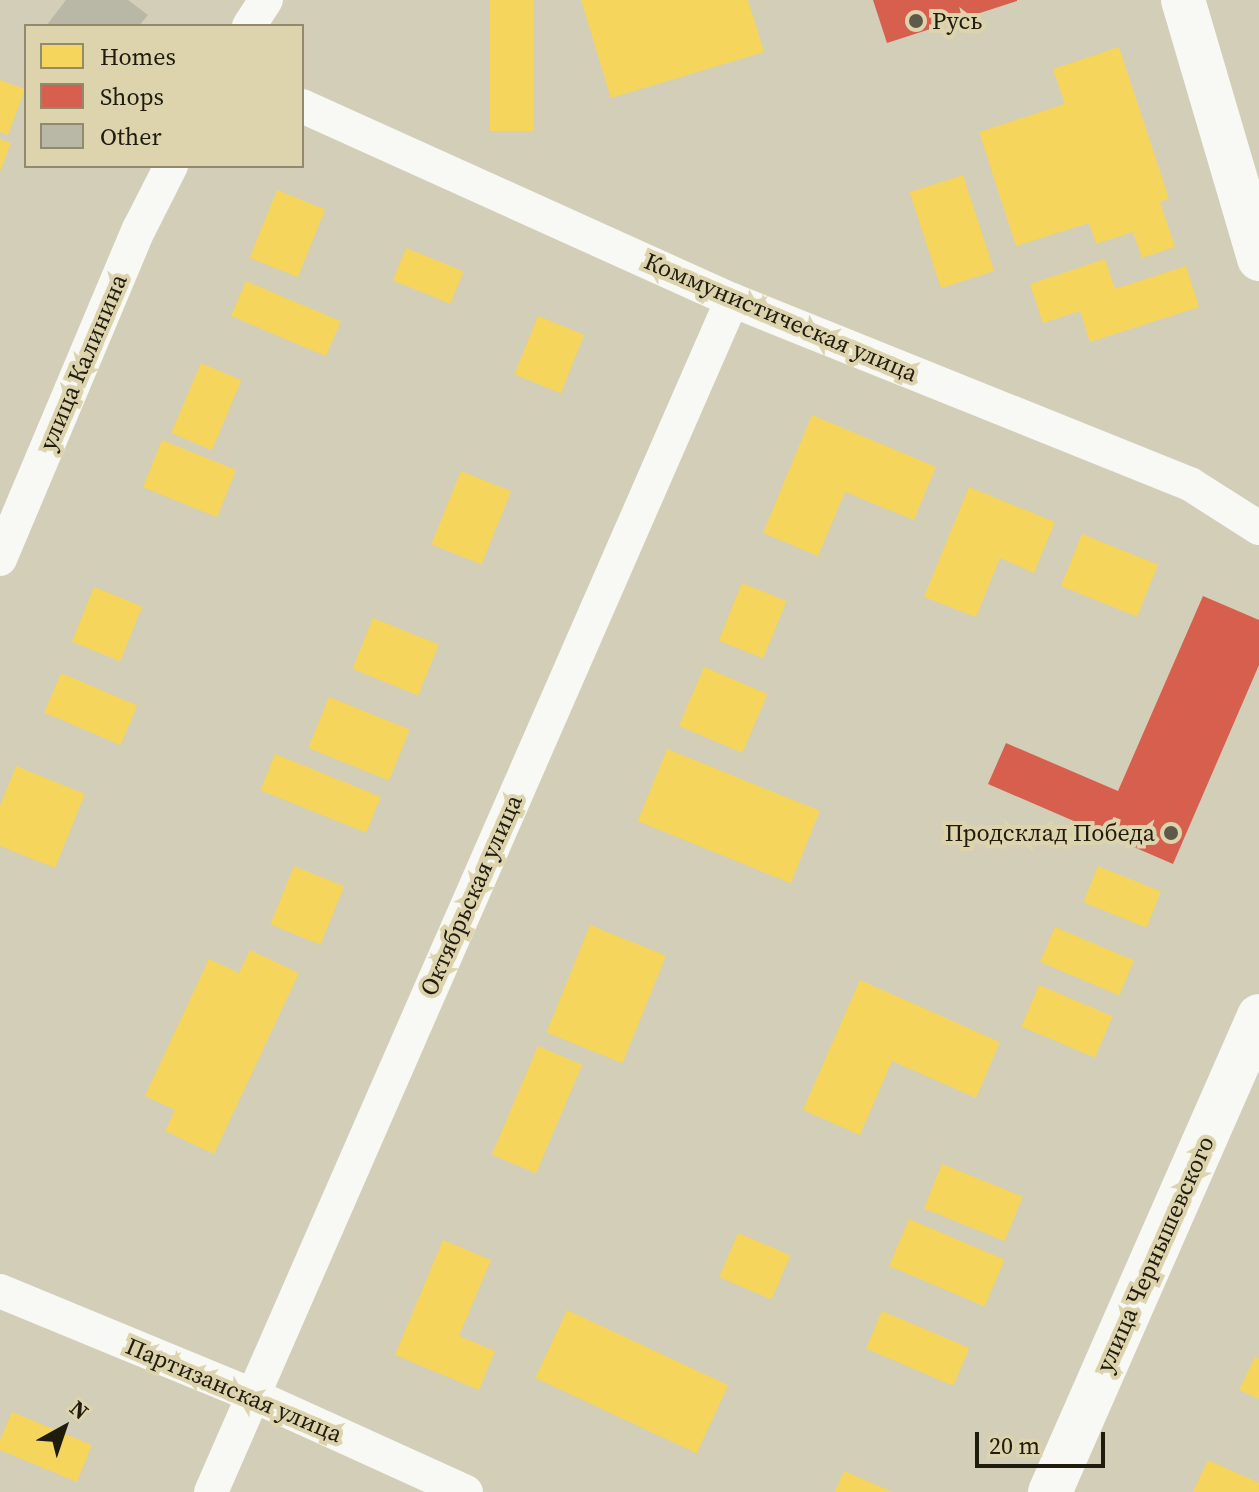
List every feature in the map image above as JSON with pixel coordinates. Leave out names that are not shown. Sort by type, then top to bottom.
[{"type":"street","points":[[250,24],[266,0]]},
{"type":"street","points":[[1183,0],[1259,259]]},
{"type":"street","name":"Коммунистическая улица","points":[[304,107],[732,300],[1190,484],[1259,528]]},
{"type":"street","name":"улица Калинина","points":[[0,559],[139,229],[170,168]]},
{"type":"street","name":"Октябрьская улица","points":[[211,1492],[732,300]]},
{"type":"street","name":"улица Чернышевского","points":[[1050,1492],[1259,1016]]},
{"type":"street","name":"Партизанская улица","points":[[0,1291],[252,1395],[466,1492]]},
{"type":"building: Homes","points":[[490,0],[533,0],[533,131],[490,131]]},
{"type":"building: Homes","points":[[581,0],[748,0],[764,52],[611,98]]},
{"type":"building: Homes","points":[[1119,47],[1169,199],[1160,202],[1175,247],[1142,258],[1133,232],[1096,244],[1089,223],[1016,246],[979,132],[1065,104],[1053,69]]},
{"type":"building: Homes","points":[[0,80],[24,89],[24,92],[8,135],[0,132]]},
{"type":"building: Homes","points":[[0,139],[11,143],[0,172]]},
{"type":"building: Homes","points":[[963,175],[994,271],[941,288],[910,192]]},
{"type":"building: Homes","points":[[277,190],[325,209],[298,277],[250,258]]},
{"type":"building: Homes","points":[[406,248],[463,271],[450,304],[393,280]]},
{"type":"building: Homes","points":[[1105,259],[1115,289],[1186,266],[1199,307],[1090,342],[1080,311],[1043,323],[1030,284]]},
{"type":"building: Homes","points":[[246,281],[341,321],[326,356],[231,316]]},
{"type":"building: Homes","points":[[538,316],[584,335],[561,393],[514,374]]},
{"type":"building: Homes","points":[[201,363],[242,380],[212,450],[171,433]]},
{"type":"building: Homes","points":[[812,415],[936,467],[914,520],[845,492],[818,556],[763,533]]},
{"type":"building: Homes","points":[[162,440],[236,470],[217,517],[143,487]]},
{"type":"building: Homes","points":[[461,471],[511,491],[481,564],[431,544]]},
{"type":"building: Homes","points":[[969,487],[1055,522],[1034,573],[1000,558],[976,617],[924,597]]},
{"type":"building: Homes","points":[[1082,534],[1158,565],[1137,617],[1061,586]]},
{"type":"building: Homes","points":[[742,583],[787,601],[763,658],[719,640]]},
{"type":"building: Homes","points":[[94,587],[142,606],[120,661],[72,642]]},
{"type":"building: Homes","points":[[373,618],[439,645],[418,696],[352,669]]},
{"type":"building: Homes","points":[[704,667],[768,694],[743,753],[679,726]]},
{"type":"building: Homes","points":[[61,673],[137,705],[121,745],[44,713]]},
{"type":"building: Homes","points":[[329,697],[410,730],[389,781],[308,748]]},
{"type":"building: Homes","points":[[667,749],[820,811],[791,883],[638,821]]},
{"type":"building: Homes","points":[[275,754],[381,797],[366,833],[260,790]]},
{"type":"building: Homes","points":[[16,766],[85,794],[55,868],[0,846],[0,806]]},
{"type":"building: Homes","points":[[294,866],[344,886],[320,945],[270,924]]},
{"type":"building: Homes","points":[[1098,866],[1161,891],[1146,928],[1083,902]]},
{"type":"building: Homes","points":[[590,925],[666,956],[623,1063],[547,1033]]},
{"type":"building: Homes","points":[[1055,927],[1134,961],[1119,996],[1040,962]]},
{"type":"building: Homes","points":[[250,950],[299,973],[214,1154],[165,1131],[175,1110],[145,1096],[209,959],[239,973]]},
{"type":"building: Homes","points":[[860,980],[1000,1042],[976,1098],[892,1061],[860,1135],[803,1110]]},
{"type":"building: Homes","points":[[1039,985],[1113,1016],[1095,1058],[1021,1026]]},
{"type":"building: Homes","points":[[538,1046],[582,1065],[536,1173],[492,1155]]},
{"type":"building: Homes","points":[[942,1164],[1023,1197],[1005,1241],[924,1209]]},
{"type":"building: Homes","points":[[909,1219],[1005,1260],[985,1307],[889,1266]]},
{"type":"building: Homes","points":[[738,1233],[790,1255],[772,1299],[719,1277]]},
{"type":"building: Homes","points":[[443,1240],[491,1260],[459,1336],[495,1351],[479,1390],[395,1355]]},
{"type":"building: Homes","points":[[567,1310],[728,1385],[697,1453],[535,1378]]},
{"type":"building: Homes","points":[[882,1311],[969,1348],[953,1386],[866,1349]]},
{"type":"building: Homes","points":[[1255,1357],[1259,1359],[1259,1399],[1239,1390]]},
{"type":"building: Homes","points":[[12,1412],[92,1445],[77,1482],[0,1450],[0,1440]]},
{"type":"building: Homes","points":[[1208,1460],[1259,1483],[1259,1492],[1193,1492]]},
{"type":"building: Homes","points":[[844,1471],[893,1492],[835,1492]]},
{"type":"building: Shops","name":"Русь","points":[[873,0],[1017,0],[1017,1],[887,43]]},
{"type":"building: Shops","points":[[1203,596],[1259,620],[1259,665],[1173,864],[988,784],[1006,743],[1118,791]]},
{"type":"building: Other","points":[[66,0],[128,0],[148,15],[141,24],[48,24]]},
{"type":"place","name":"Русь","points":[[916,21]]},
{"type":"place","name":"Продсклад Победа","points":[[1171,833]]}]
